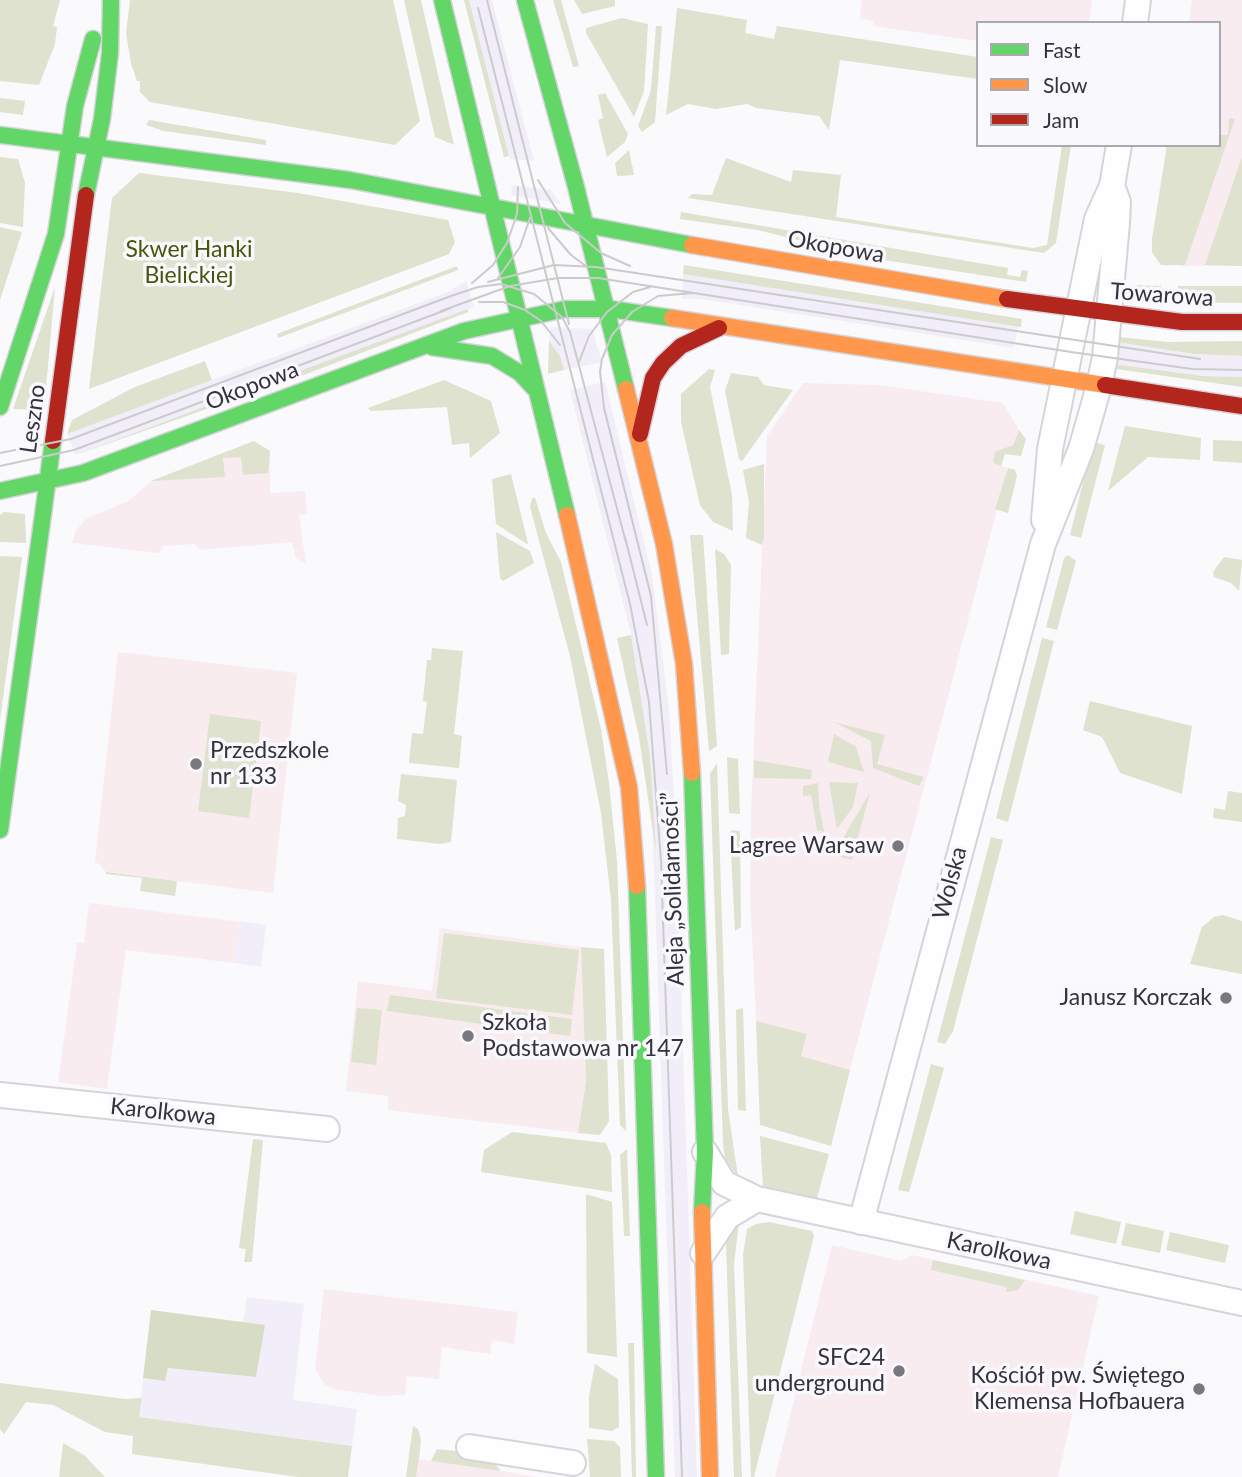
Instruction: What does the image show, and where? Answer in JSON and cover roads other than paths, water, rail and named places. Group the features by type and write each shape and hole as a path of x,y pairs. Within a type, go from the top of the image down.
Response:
{"main road":[{"path":"0,135 318,174 491,208 443,0"},
{"path":"524,0 586,227"},
{"name":"Leszno","path":"0,407 51,252 75,106 90,47 110,7"},
{"name":"Leszno","path":"0,830 86,193 110,53 110,7"},
{"name":"Okopowa","path":"491,208 586,227 1079,310"},
{"name":"Aleja „Solidarności”","path":"491,208 586,590 629,787 639,916 656,1477"},
{"name":"Aleja „Solidarności”","path":"586,227 672,580 684,664 692,787 705,1152 701,1190 710,1477"},
{"name":"Okopowa","path":"0,491 47,483 96,468 422,345 518,318 565,309 606,309"},
{"path":"606,309 1242,406"},
{"name":"Towarowa","path":"1079,310 1182,322 1242,322"},
{"path":"638,441 648,395 663,363 681,346 719,328"},
{"path":"422,345 492,356 520,373 534,388"}],"street":[{"path":"1135,21 1138,0"},
{"path":"1112,186 1119,147"},
{"name":"Wolska","path":"1043,544 1049,449 1100,208 1112,186"},
{"name":"Wolska","path":"861,1222 1043,544 1081,449 1099,386 1105,351 1117,223 1118,202 1112,186"},
{"name":"Karolkowa","path":"0,1095 327,1129"},
{"name":"Karolkowa","path":"705,1152 724,1183 757,1199 1242,1303"},
{"path":"703,1253 727,1217 757,1199"},
{"path":"469,1447 573,1462"}],"tram line":[{"path":"487,0 569,324"},
{"path":"478,8 630,604 649,702 661,861 682,1477"},
{"path":"538,180 565,223 601,253 630,266"},
{"path":"472,283 493,265 507,243 517,214 518,187"},
{"path":"498,278 520,247 530,218"},
{"path":"548,228 571,255 587,267"},
{"path":"488,282 554,265 596,267 1200,359"},
{"path":"441,311 510,286 558,278 598,278 1071,352 1192,369 1242,370"},
{"path":"0,453 71,439 451,296 478,287 501,284 534,294 562,317 570,332 627,546"},
{"path":"579,362 589,336 607,312 633,292 650,287"},
{"path":"667,774 651,596 604,408 600,372 602,359 612,335 632,312 658,296 693,293"},
{"path":"479,302 503,302 525,310 541,321 560,345"},
{"path":"258,381 451,308"},
{"path":"0,466 74,450 228,392"},
{"path":"625,537 647,625"}],"place":[{"name":"Przedszkole nr 133","path":"196,764"},
{"name":"Lagree Warsaw","path":"898,846"},
{"name":"Janusz Korczak","path":"1226,998"},
{"name":"Szkoła Podstawowa nr 147","path":"468,1036"},
{"name":"SFC24 underground","path":"899,1371"},
{"name":"Kościół pw. Świętego Klemensa Hofbauera","path":"1199,1389"}],"park label":[{"name":"Skwer Hanki Bielickiej","path":"189,263"}]}
